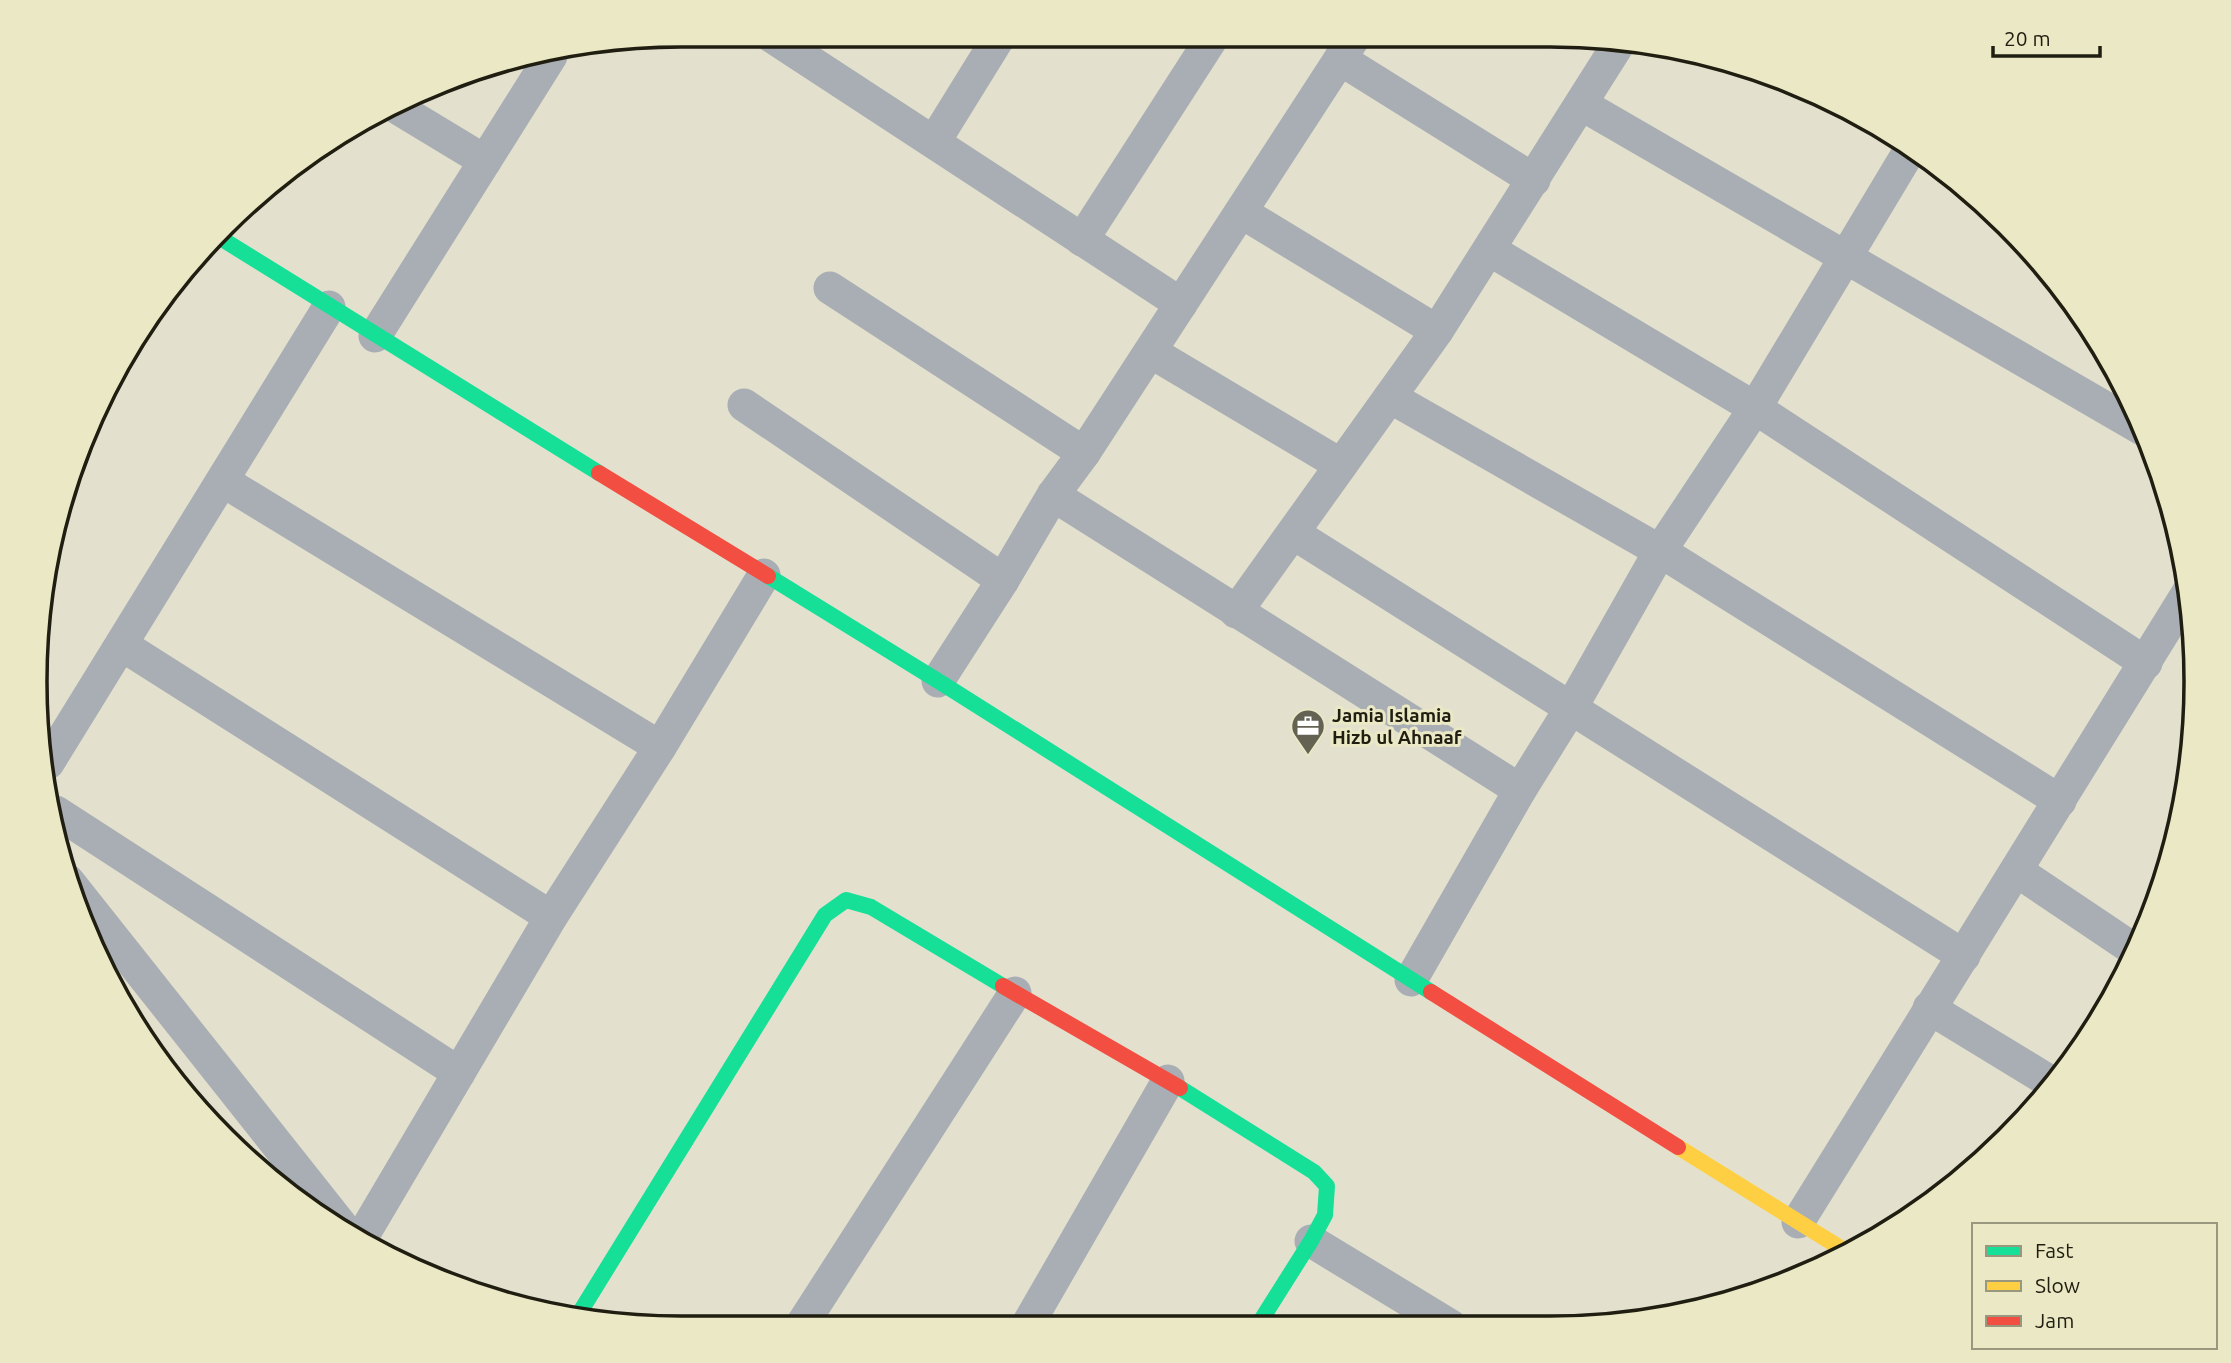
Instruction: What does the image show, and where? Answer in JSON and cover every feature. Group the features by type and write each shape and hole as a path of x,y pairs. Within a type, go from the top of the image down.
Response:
{"street":[{"path":"792,47 1181,304"},
{"path":"934,142 993,47"},
{"path":"1082,240 1206,47"},
{"path":"938,681 1003,580 1053,495 1151,352 1346,49 1534,180"},
{"path":"1236,612 1437,331 1614,51"},
{"path":"375,336 548,61"},
{"path":"1581,104 2126,420"},
{"path":"404,112 485,161"},
{"path":"1411,980 1661,551 1755,408 1906,157"},
{"path":"1241,212 1437,331"},
{"path":"225,241 375,336 938,681 1837,1246"},
{"path":"1490,250 1755,408 2146,663"},
{"path":"830,288 1084,453"},
{"path":"52,756 329,307"},
{"path":"1151,352 1341,465"},
{"path":"1390,397 1661,551 2060,801"},
{"path":"744,405 1003,580"},
{"path":"223,481 660,747"},
{"path":"1053,495 1520,790"},
{"path":"1293,533 1964,956"},
{"path":"365,1232 551,917 660,747 764,575"},
{"path":"1798,1222 2179,608"},
{"path":"122,645 551,917"},
{"path":"61,815 459,1073"},
{"path":"2017,872 2126,944"},
{"path":"583,1308 825,915 846,900 871,907 1168,1081 1314,1172 1327,1186 1325,1215 1264,1316"},
{"path":"96,923 327,1207"},
{"path":"807,1316 1015,993"},
{"path":"1929,1008 2044,1078"},
{"path":"1033,1316 1168,1081"},
{"path":"1311,1241 1424,1316"}],"traffic: fast":[{"path":"225,241 599,473"},
{"path":"768,576 1431,992"},
{"path":"583,1308 825,915 846,900 871,907 1003,986"},
{"path":"1180,1088 1314,1172 1327,1186 1325,1215 1264,1316"}],"traffic: slow":[{"path":"1678,1147 1838,1246"}],"traffic: jam":[{"path":"599,473 768,576"},
{"path":"1003,986 1180,1088"},
{"path":"1431,992 1678,1147"}],"place":[{"name":"Jamia Islamia Hizb ul Ahnaaf","path":"1308,756"}]}
